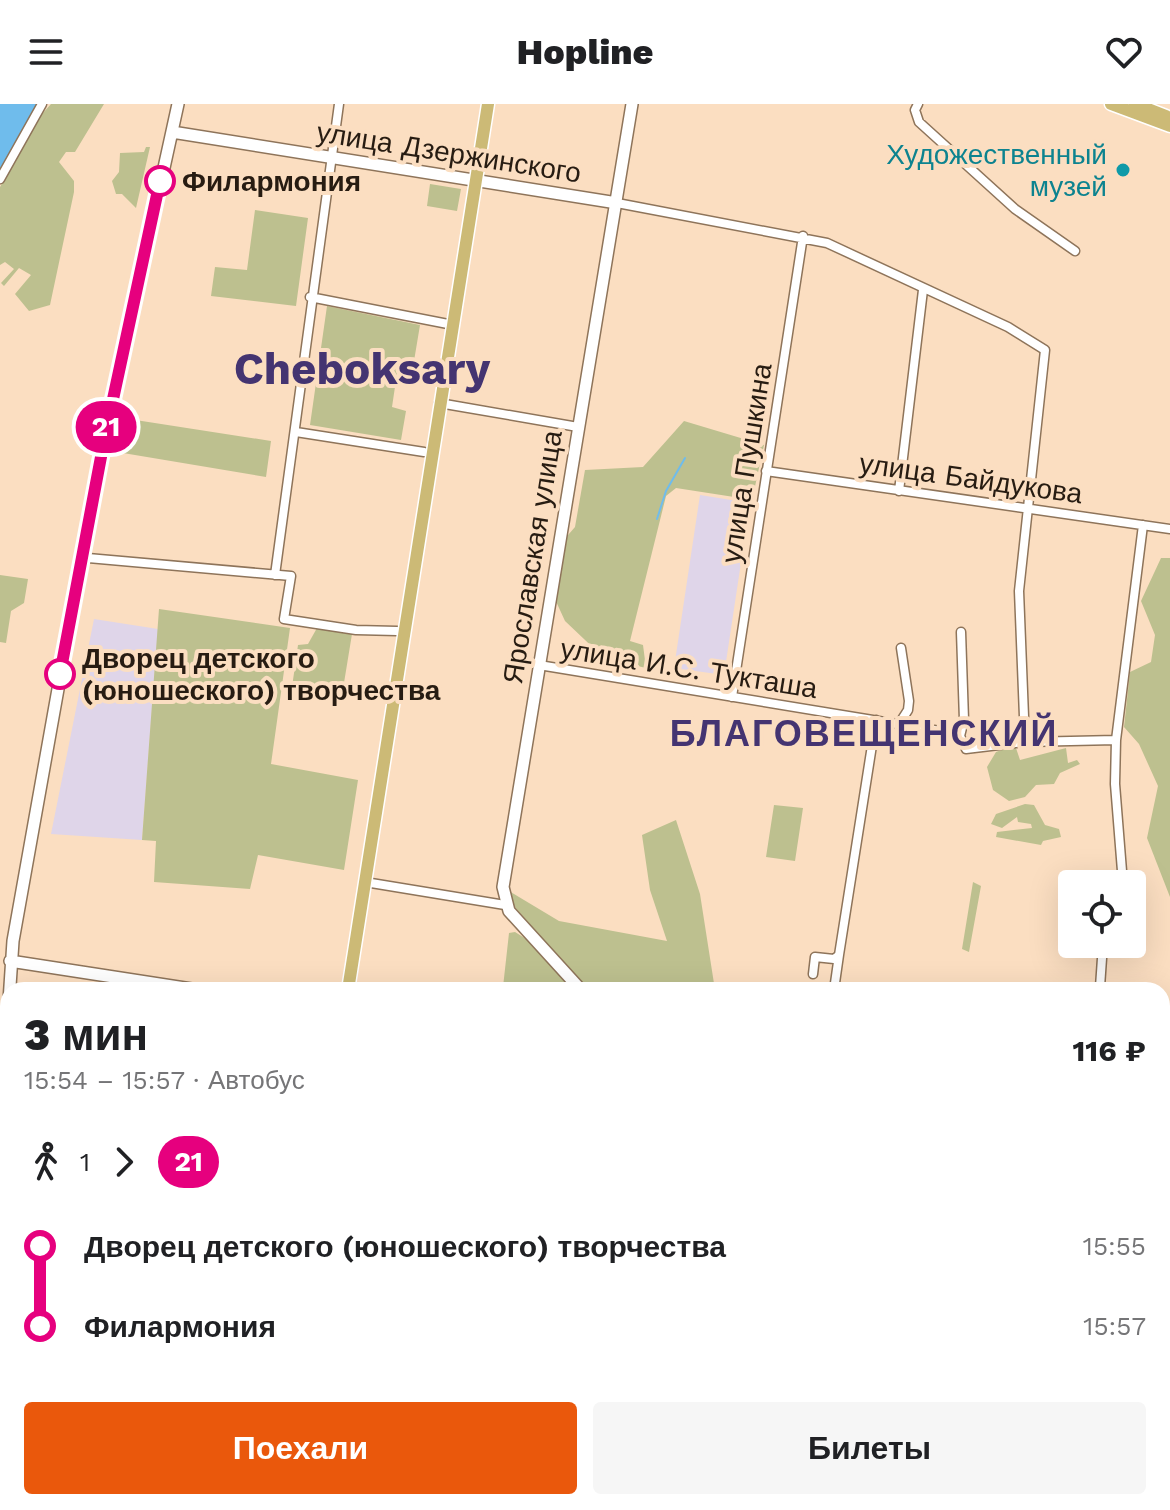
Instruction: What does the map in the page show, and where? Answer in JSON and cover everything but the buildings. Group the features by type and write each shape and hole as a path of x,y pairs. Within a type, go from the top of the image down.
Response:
{"main road":[{"path":"349,982 400,632 488,104"},
{"path":"1111,104 1140,107 1170,117"},
{"path":"1140,107 1170,126"},
{"path":"400,632 424,452 451,321"},
{"path":"343,982 362,882"}],"street":[{"path":"0,179 42,104"},
{"path":"175,133 178,104"},
{"path":"12,982 97,490 148,247 184,104"},
{"path":"275,575 296,432 294,418 310,297 339,104"},
{"name":"Ярославская улица","path":"505,905 503,887 632,104"},
{"path":"918,104 915,110 919,122 1015,209 1075,251"},
{"name":"улица Дзержинского","path":"175,133 617,203"},
{"path":"617,203 827,243 1040,344 1047,357 1019,591 1025,742"},
{"name":"улица Пушкина","path":"732,697 803,236"},
{"path":"899,491 923,290"},
{"path":"310,297 451,321"},
{"path":"439,403 578,427"},
{"path":"296,432 424,452"},
{"name":"улица Байдукова","path":"766,471 1170,529"},
{"path":"1119,870 1116,740 1143,525"},
{"path":"85,558 291,576 284,619 356,630 400,632"},
{"path":"961,632 964,720 960,736 966,749 1025,742 1116,740"},
{"path":"899,724 908,710 909,701 901,648"},
{"name":"улица И.С. Тукташа","path":"539,665 960,736"},
{"path":"835,982 876,720"},
{"path":"362,882 505,905 574,982"},
{"path":"813,974 815,957 834,959 839,955"},
{"path":"1100,982 1102,958"},
{"path":"14,962 14,982"},
{"path":"14,962 122,982"},
{"path":"14,962 145,982"}],"shaded area":[{"path":"700,495 750,503 724,675 674,668"},
{"path":"94,619 158,629 142,840 51,834"}],"green space":[{"path":"51,104 104,104 75,152 66,152 59,162 74,181 74,192 50,305 29,311 15,294 31,275 19,268 4,286 1,283 14,269 5,262 0,265 0,187 42,114"},
{"path":"146,147 150,147 136,208 122,194 116,194 112,181 119,172 120,153 144,152"},
{"path":"430,184 461,189 457,211 427,206"},
{"path":"255,210 308,218 296,306 211,296 215,267 247,270"},
{"path":"327,306 420,325 414,361 399,360 392,407 406,411 401,440 310,425"},
{"path":"129,419 271,441 266,477 123,453"},
{"path":"684,421 764,445 754,491 747,499 676,488 666,496 630,641 643,645 646,668 604,658 565,621 554,597 562,542 575,527 585,470 643,467"},
{"path":"1161,558 1170,558 1170,897 1147,838 1158,786 1139,744 1124,727 1130,672 1151,662 1155,635 1141,601"},
{"path":"0,575 28,579 24,603 11,611 6,643 0,642"},
{"path":"159,609 290,628 271,764 358,780 344,870 258,855 250,889 154,882 156,841 142,840"},
{"path":"317,628 352,634 342,695 292,687 298,645 308,644"},
{"path":"1015,745 1020,760 1066,748 1068,763 1077,760 1080,764 1060,773 1054,784 1036,785 1025,797 1009,801 993,790 987,767 996,752"},
{"path":"1025,804 1034,805 1045,825 1059,829 1061,837 1043,841 1041,845 996,837 997,832 1032,828 1031,824 1018,822 1017,817 1002,828 991,824 996,814"},
{"path":"774,805 803,808 795,861 766,857"},
{"path":"676,820 700,894 714,982 580,982 513,905 509,891 559,921 667,941 650,890 642,835"},
{"path":"973,882 981,886 969,952 962,949"},
{"path":"515,932 532,943 566,982 504,982 509,933"}],"water":[{"path":"0,104 37,104 0,169"}],"waterway":[{"path":"657,519 666,491 685,458"}],"bus line":[{"name":"21","path":"60,674 94,490 160,181"}],"place":[{"name":"Художественный музей","path":"1123,170"},
{"name":"Филармония","path":"160,181"},
{"name":"Дворец детского (юношеского) творчества","path":"60,674"}],"district":[{"name":"Cheboksary","path":"362,369"},
{"name":"БЛАГОВЕЩЕНСКИЙ","path":"864,733"}]}
